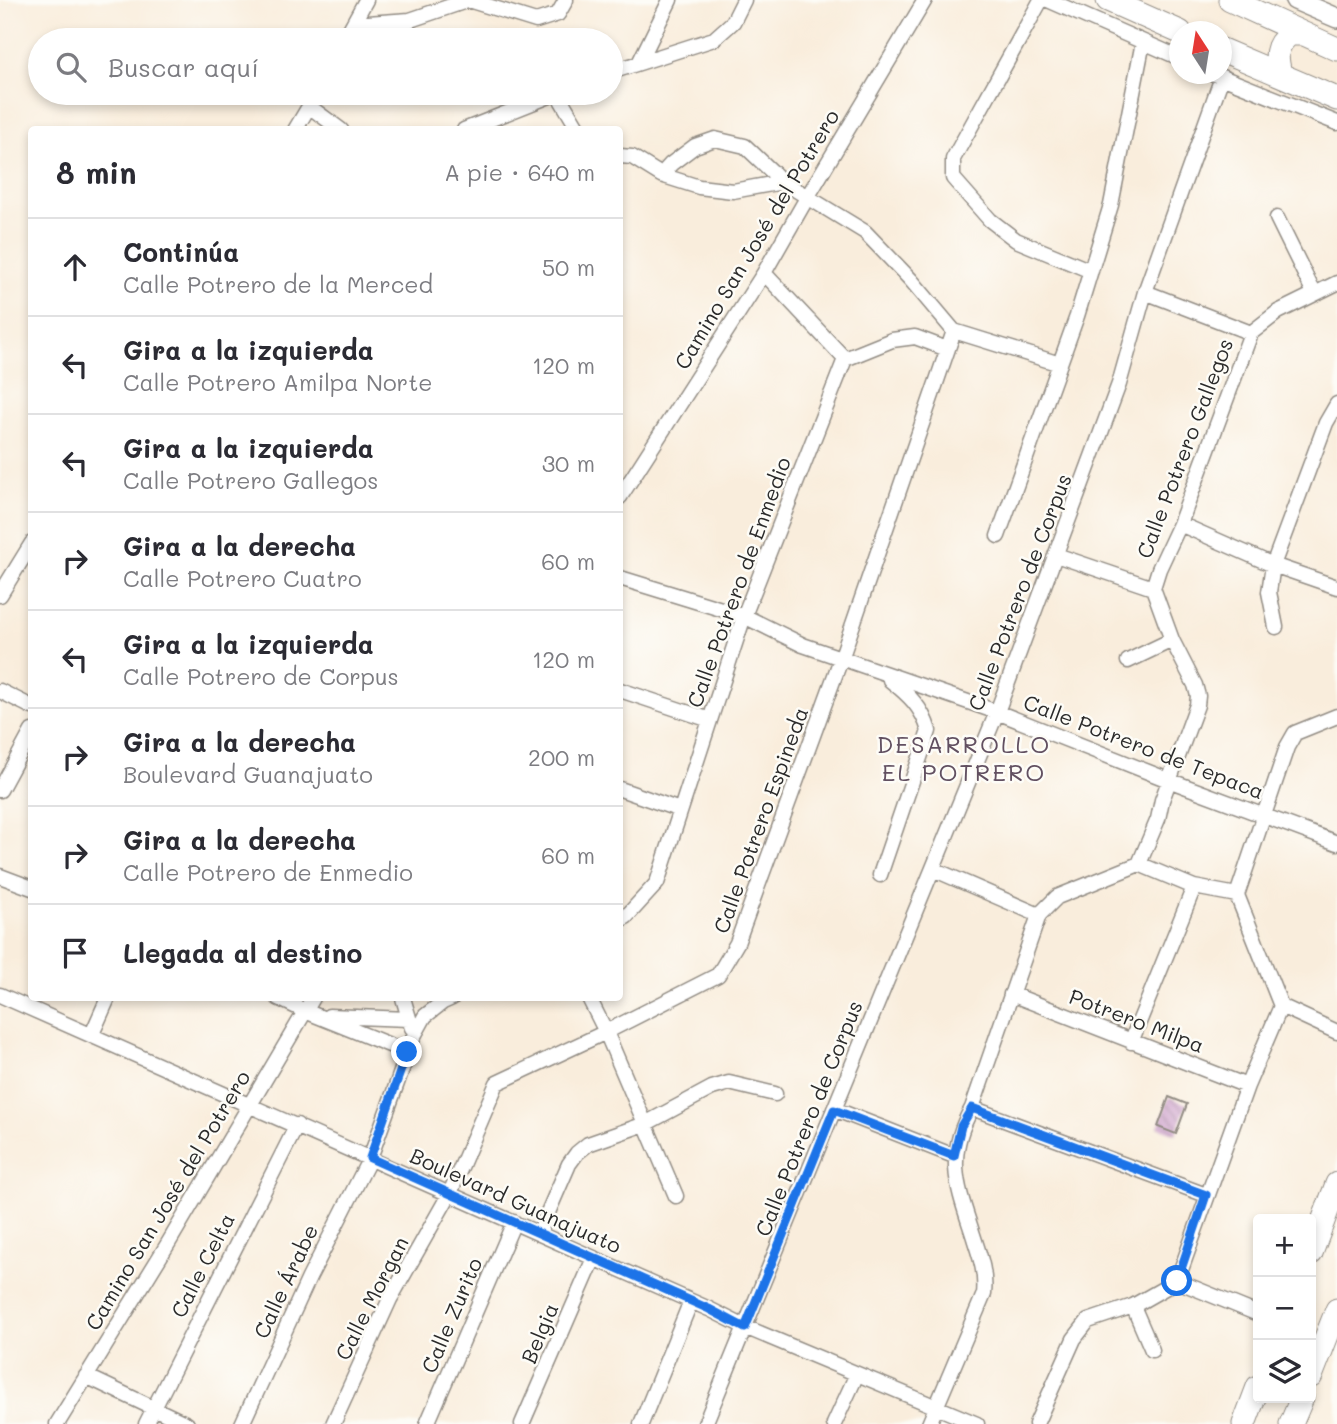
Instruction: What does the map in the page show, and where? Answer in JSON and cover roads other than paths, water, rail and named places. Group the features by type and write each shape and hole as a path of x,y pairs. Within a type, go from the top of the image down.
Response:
{"main road":[{"path":"1108,0 1169,27"},
{"path":"1230,0 1299,34 1337,49"},
{"path":"1280,74 1276,54 1278,47 1290,34 1299,34"},
{"path":"1232,54 1337,99"},
{"path":"1316,1240 1337,1184"},
{"path":"1316,1367 1332,1338 1337,1310"},
{"path":"1244,1424 1253,1400"},
{"path":"1291,1424 1300,1403"}],"street":[{"path":"351,28 366,0"},
{"path":"353,24 410,20 469,0 536,21 558,15 566,0"},
{"path":"640,61 670,0"},
{"path":"623,67 713,39 733,22 744,0"},
{"name":"Camino San José del Potrero","path":"623,492 764,273 925,0"},
{"path":"1041,0 953,159 953,178 990,220 1016,240 1091,271"},
{"path":"1048,0 1169,53"},
{"path":"1073,0 1093,20"},
{"path":"1295,0 1337,19"},
{"path":"998,536 1060,364 1111,205 1143,42"},
{"path":"1232,81 1337,123"},
{"name":"Calle Potrero de Corpus","path":"705,1424 739,1324 834,1110 997,712 1119,384 1145,292 1214,84"},
{"path":"474,126 527,105"},
{"path":"564,105 577,126"},
{"path":"298,126 310,107 336,126"},
{"path":"661,175 695,146 715,139 745,146 783,182 865,233 911,280 954,331 1060,364"},
{"path":"623,156 632,158 661,175 699,187 733,191 783,182"},
{"path":"1277,218 1314,293"},
{"path":"764,273 845,359 903,338 915,337 947,349"},
{"name":"Calle Potrero Gallegos","path":"1139,864 1152,837 1198,696 1153,588 1180,524 1251,333 1278,312 1337,283"},
{"path":"1145,292 1251,333"},
{"name":"Calle Potrero Espineda","path":"450,1193 497,1083 718,975 729,960 841,659 954,331"},
{"name":"Calle Potrero de Enmedio","path":"623,918 657,883 744,616 845,359"},
{"path":"1276,627 1269,592 1273,565 1326,423 1337,404"},
{"path":"1180,524 1273,565 1337,587"},
{"path":"0,595 28,550"},
{"path":"1056,555 1153,588"},
{"name":"Calle Potrero de Tepaca","path":"623,579 744,616 803,645 997,712 1337,843"},
{"path":"1128,661 1172,639"},
{"path":"880,673 912,697 925,716 929,731 880,875"},
{"path":"0,691 28,705"},
{"path":"623,691 710,720"},
{"path":"1337,716 1295,733 1286,747 1237,895 1281,1006 1337,1032"},
{"path":"0,790 28,738"},
{"path":"623,790 680,810"},
{"path":"929,1424 985,1294 983,1265 959,1189 954,1156 961,1126 972,1108 1039,915 1057,897 1139,864 1194,887 1237,895"},
{"path":"933,869 1039,915"},
{"path":"0,876 28,886"},
{"path":"1131,1042 1194,887"},
{"name":"Potrero Milpa","path":"1011,994 1247,1086"},
{"name":"Boulevard Guanajuato","path":"0,995 540,1233 739,1324 977,1424"},
{"path":"92,1034 107,1001"},
{"path":"284,1001 407,1052"},
{"name":"Camino San José del Potrero","path":"57,1424 250,1104 311,1014 313,1001"},
{"path":"405,1001 414,1036"},
{"path":"370,1158 414,1036 425,1016 445,1001"},
{"path":"590,1001 676,1196"},
{"path":"1037,1424 1074,1339 1088,1321 1133,1306 1177,1281 1247,1086 1281,1006"},
{"path":"311,1014 409,1019"},
{"path":"540,1233 569,1164 588,1144 645,1124 712,1088 729,1083 775,1094"},
{"path":"972,1108 1206,1195"},
{"path":"834,1110 954,1156"},
{"name":"Calle Celta","path":"146,1424 297,1125"},
{"name":"Calle Árabe","path":"242,1424 309,1278 370,1158"},
{"name":"Calle Morgan","path":"333,1424 390,1299 450,1193"},
{"name":"Calle Zurito","path":"427,1424 514,1222"},
{"name":"Belgia","path":"522,1424 594,1258"},
{"path":"1177,1281 1253,1312"},
{"path":"641,1424 691,1301"},
{"path":"1133,1306 1152,1350"},
{"path":"834,1424 857,1374"},
{"path":"86,1376 187,1424"}],"district":[{"name":"DESARROLLO EL POTRERO","path":"964,757"}]}
